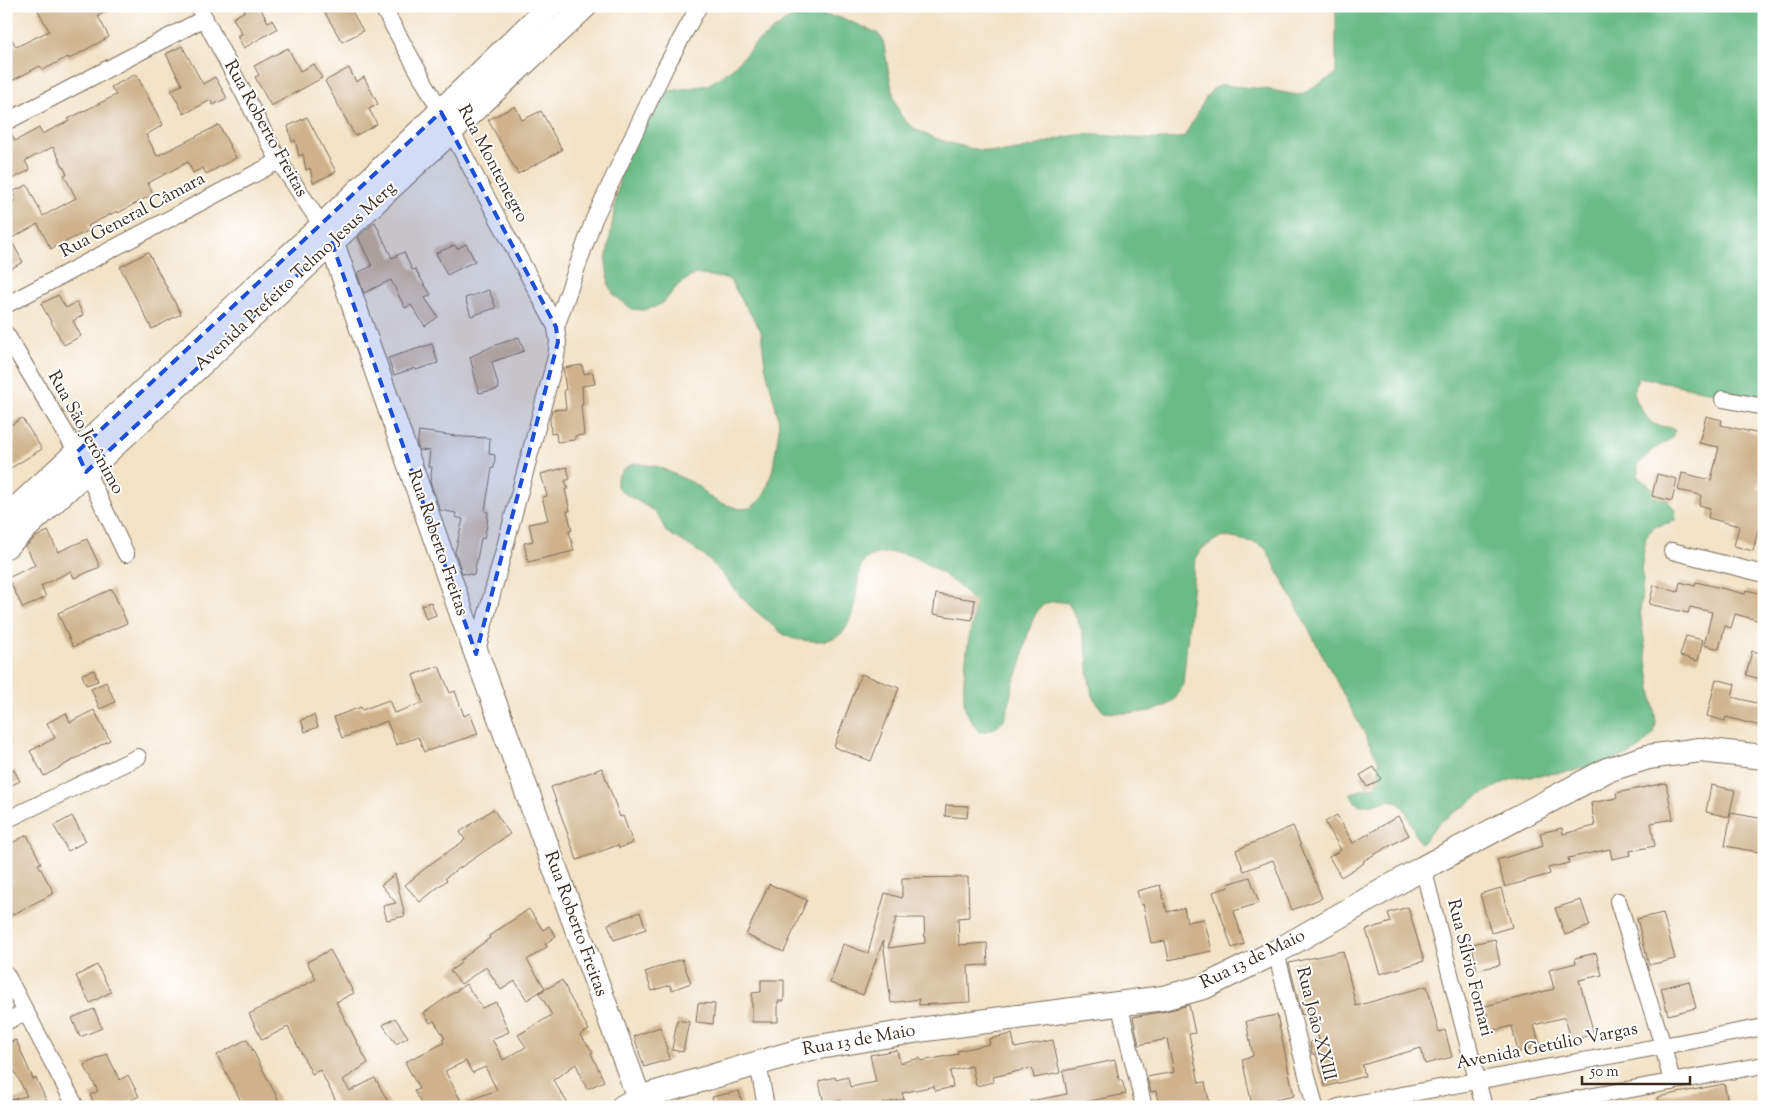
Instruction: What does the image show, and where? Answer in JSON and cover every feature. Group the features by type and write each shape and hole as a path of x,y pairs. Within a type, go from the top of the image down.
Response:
{"main road":[{"name":"Avenida Prefeito Telmo Jesus Merg","path":"446,122 550,6"},
{"name":"Avenida Prefeito Telmo Jesus Merg","path":"6,546 82,462 446,122 585,6"},
{"name":"Rua Roberto Freitas","path":"327,234 476,654 631,1102"},
{"name":"Avenida Prefeito Telmo Jesus Merg","path":"6,518 82,462"},
{"name":"Rua 13 de Maio","path":"631,1102 807,1049 908,1032 1163,998 1204,987 1276,952 1423,868 1607,770 1648,757 1700,750 1764,757"}],"street":[{"name":"Rua Montenegro","path":"382,6 446,122 557,334"},
{"path":"476,654 557,334 594,219 665,68 699,6"},
{"path":"6,122 201,12"},
{"name":"Rua Roberto Freitas","path":"201,12 279,161 327,234"},
{"name":"Rua General Câmara","path":"6,306 279,161"},
{"name":"Rua São Jerônimo","path":"6,334 82,462 126,554"},
{"path":"1723,399 1764,408"},
{"path":"1672,551 1764,574"},
{"path":"6,820 138,757"},
{"name":"Rua Sílvio Fornari","path":"1423,868 1484,1107"},
{"path":"1618,901 1663,1046 1672,1082"},
{"name":"Rua João XXIII","path":"1276,952 1315,1107"},
{"path":"6,974 76,1107"},
{"path":"1119,1004 1144,1107"},
{"path":"6,1022 25,1012"},
{"name":"Avenida Getúlio Vargas","path":"1338,1107 1764,1027"},
{"path":"758,1063 766,1107"},
{"path":"1533,1107 1764,1065"}],"highlighted area":[{"path":"441,112 556,327 558,342 476,654 332,243 86,472 77,452"}],"green space":[{"path":"1336,6 1764,6 1764,403 1639,377 1634,388 1638,403 1652,423 1675,429 1671,439 1652,450 1638,465 1638,477 1664,497 1676,511 1675,521 1654,527 1646,536 1641,570 1643,580 1640,611 1656,723 1654,733 1639,749 1628,755 1573,771 1516,778 1505,782 1473,799 1465,807 1438,824 1421,844 1407,814 1400,804 1390,800 1364,805 1358,804 1354,800 1351,793 1375,786 1379,777 1379,761 1266,549 1257,543 1222,536 1203,548 1195,558 1183,684 1172,701 1164,707 1148,711 1129,713 1104,712 1091,689 1085,641 1076,618 1068,603 1051,602 1045,604 1035,614 1013,685 1008,710 1002,722 997,727 979,732 967,713 964,698 965,665 974,614 973,605 968,595 943,574 908,555 891,553 873,555 864,561 861,566 853,612 844,631 836,637 826,640 795,639 782,633 750,606 707,558 665,531 662,522 652,510 617,487 617,477 625,468 635,463 659,467 693,483 701,488 709,497 720,503 740,509 751,508 766,491 773,468 779,430 778,416 765,365 761,331 729,279 695,274 678,285 663,303 643,310 632,309 614,295 609,286 606,262 626,138 650,100 670,91 708,85 733,68 755,44 790,18 823,15 842,18 877,33 883,40 898,110 909,125 934,138 965,147 993,152 1033,147 1078,135 1171,139 1184,137 1207,96 1213,89 1222,85 1265,89 1298,95 1336,74"}],"building":[{"path":"45,6 116,6 98,16 109,37 69,59 68,57 43,70 40,66 6,84 6,28 16,47 49,31 38,10"},
{"path":"242,6 259,6 268,22 272,20 277,29 244,48 237,36 242,34 233,18 245,11"},
{"path":"321,6 349,6 363,31 342,42"},
{"path":"182,46 203,84 215,77 227,98 213,105 211,100 184,114 171,90 182,85 166,54"},
{"path":"288,48 300,71 314,64 322,78 271,106 255,77 259,75 254,66"},
{"path":"349,68 356,82 364,77 378,104 369,109 377,124 355,136 325,81"},
{"path":"136,74 163,125 146,135 157,156 219,125 236,158 206,174 203,168 193,173 188,162 148,183 153,194 118,213 117,211 88,226 90,230 51,249 38,224 12,238 6,227 6,205 16,200 14,191 27,185 43,216 76,198 64,175 67,174 53,147 25,161 30,170 12,179 6,168 6,132 10,131 15,141 39,128 42,134 116,95 111,87"},
{"path":"515,106 522,120 541,111 562,150 518,174 488,120"},
{"path":"307,117 336,172 313,183 310,168 306,170 303,154 299,156 295,140 292,142 288,126"},
{"path":"375,222 392,258 404,252 412,270 415,269 431,295 425,298 438,317 425,326 411,305 405,308 391,280 364,293 363,291 357,273 372,266 358,237"},
{"path":"6,231 23,262 6,271"},
{"path":"466,244 475,261 447,275 436,253 455,245 457,249"},
{"path":"148,252 181,314 152,329 120,267"},
{"path":"489,290 496,308 471,316 465,298"},
{"path":"58,295 66,308 77,302 83,315 73,321 81,336 64,345 41,304"},
{"path":"519,337 524,351 492,362 499,389 479,393 470,357"},
{"path":"432,344 438,363 394,375 388,358"},
{"path":"582,365 584,374 593,372 595,384 582,386 583,405 581,405 584,435 575,436 575,440 557,442 556,433 551,434 550,419 552,410 566,409 563,368"},
{"path":"1706,416 1722,420 1721,425 1764,435 1764,466 1758,489 1764,490 1764,513 1762,521 1760,521 1753,551 1734,546 1739,526 1708,518 1710,508 1699,505 1701,495 1678,490 1682,473 1711,480 1719,447 1699,443"},
{"path":"22,418 42,449 6,471 6,428"},
{"path":"419,431 463,437 490,438 489,454 495,455 494,468 492,468 485,511 488,512 487,525 484,539 481,538 474,575 462,573 455,552 463,519 455,517 456,513 440,510 430,482 432,467 428,467 430,451 419,450 417,445"},
{"path":"567,467 570,479 565,481 568,489 565,489 570,511 567,511 572,530 569,531 574,551 528,562 524,543 533,541 529,524 548,520 542,497 547,496 541,474"},
{"path":"1657,474 1677,479 1672,501 1652,496"},
{"path":"48,531 58,552 87,539 100,567 74,578 71,571 41,586 46,597 23,608 8,578 35,565 26,546 36,537"},
{"path":"1680,582 1695,586 1696,582 1745,594 1746,590 1764,594 1764,622 1735,614 1731,628 1725,626 1719,649 1704,645 1712,612 1690,607 1688,613 1649,604 1654,585 1678,592"},
{"path":"112,589 127,623 73,647 58,613"},
{"path":"936,594 975,600 972,620 933,614"},
{"path":"431,602 436,615 426,619 421,605"},
{"path":"1686,636 1703,640 1698,661 1680,656"},
{"path":"1752,651 1764,654 1764,680 1746,675"},
{"path":"439,666 450,693 455,691 464,716 470,713 478,734 424,752 418,737 396,745 387,721 342,738 334,717 361,707 362,710 389,700 394,713 423,703 413,675"},
{"path":"94,670 98,681 86,685 82,674"},
{"path":"861,674 899,688 871,761 834,747"},
{"path":"1716,679 1735,684 1732,697 1764,705 1764,727 1726,717 1725,721 1707,716"},
{"path":"106,682 115,702 100,709 91,689"},
{"path":"94,710 110,740 44,776 30,751 55,738 47,723 66,713 70,722"},
{"path":"314,715 318,727 305,732 301,720"},
{"path":"1374,767 1381,779 1367,787 1360,775"},
{"path":"602,768 620,817 623,816 633,843 619,848 618,845 577,860 551,787"},
{"path":"14,770 20,781 6,788 6,774"},
{"path":"1666,783 1673,819 1651,823 1655,846 1630,851 1631,855 1612,859 1610,849 1568,858 1569,863 1548,868 1550,874 1505,887 1497,860 1543,846 1540,833 1562,828 1563,834 1595,826 1591,803 1617,798 1616,793"},
{"path":"1711,785 1735,790 1729,817 1706,812"},
{"path":"946,805 968,806 967,818 945,816"},
{"path":"493,809 510,834 445,878 447,880 420,902 405,885 433,862 465,840 460,832"},
{"path":"1731,813 1764,819 1764,853 1725,846"},
{"path":"1337,815 1353,843 1398,816 1409,835 1363,861 1364,863 1341,877 1329,857 1341,850 1325,822"},
{"path":"72,816 86,841 68,851 54,826"},
{"path":"1293,826 1322,898 1292,910 1273,860 1244,871 1236,850"},
{"path":"27,835 41,863 38,864 54,893 6,918 6,846"},
{"path":"395,874 405,916 387,920 383,906 396,903 381,885"},
{"path":"968,877 969,917 958,918 959,945 987,943 988,965 968,966 970,1002 919,1005 919,999 891,1003 883,941 863,995 830,983 843,944 868,953 885,893 902,898 902,878","holes":["896,918 924,918 925,943 888,948"]},
{"path":"1250,877 1259,903 1234,911 1244,944 1232,948 1213,892 1229,887 1228,884"},
{"path":"769,884 807,900 784,952 746,935"},
{"path":"1160,885 1167,912 1184,908 1187,922 1204,919 1212,951 1169,960 1165,941 1151,943 1143,904 1141,905 1137,891"},
{"path":"1501,888 1512,927 1491,933 1480,894"},
{"path":"1581,900 1590,926 1565,935 1555,908"},
{"path":"1408,907 1424,961 1380,974 1366,930 1391,922 1388,913"},
{"path":"529,909 543,930 549,926 556,936 545,944 547,947 527,960 545,988 527,1000 515,981 501,990 486,967 461,984 450,971 461,963 459,961 490,938 489,936"},
{"path":"640,912 646,929 614,940 608,924"},
{"path":"1663,913 1675,959 1649,965 1637,919"},
{"path":"1495,939 1500,965 1477,970 1472,944"},
{"path":"330,950 354,993 336,1002 368,1063 343,1080 350,1091 375,1078 391,1107 339,1107 320,1070 312,1074 288,1027 262,1040 249,1014 316,979 307,962"},
{"path":"1343,951 1356,1006 1427,986 1439,1032 1445,1030 1452,1057 1425,1064 1421,1048 1362,1065 1365,1076 1325,1087 1316,1054 1312,1054 1310,1042 1319,1040 1312,1013 1302,1015 1289,963"},
{"path":"1596,953 1602,975 1579,980 1594,1034 1571,1040 1565,1017 1534,1025 1540,1046 1518,1052 1512,1026 1491,1031 1485,1006 1554,989 1549,970 1576,963 1575,958"},
{"path":"682,959 691,983 672,990 670,985 652,991 645,972"},
{"path":"97,965 111,992 90,1003 76,976"},
{"path":"562,980 589,1030 580,1035 593,1052 591,1053 604,1081 587,1089 576,1064 553,1080 567,1102 559,1107 423,1107 414,1091 419,1089 405,1062 444,1043 442,1040 445,1038 434,1021 430,1023 424,1013 466,984 482,1008 496,1002 509,1032 492,1039 503,1060 526,1047 518,1035 552,1015 539,993","holes":["466,1061 472,1073 485,1067 497,1090 462,1103 445,1071"]},
{"path":"761,980 784,980 784,1001 778,1001 778,1022 752,1022 752,993 761,992"},
{"path":"1689,981 1696,1008 1668,1015 1661,988"},
{"path":"698,1003 715,1004 713,1024 696,1022"},
{"path":"1189,1005 1195,1033 1189,1034 1199,1083 1205,1082 1210,1105 1200,1107 1159,1107 1156,1091 1151,1092 1147,1077 1174,1072 1167,1039 1139,1045 1133,1017"},
{"path":"94,1009 102,1028 80,1037 72,1018"},
{"path":"1277,1015 1294,1096 1252,1105 1242,1059 1253,1056 1246,1021"},
{"path":"395,1018 408,1037 396,1044 383,1025"},
{"path":"677,1020 689,1022 683,1052 672,1050"},
{"path":"660,1027 670,1059 644,1067 634,1036"},
{"path":"1012,1034 1015,1048 1053,1040 1060,1073 1034,1078 1032,1068 993,1077 994,1082 976,1086 972,1066 950,1071 953,1087 935,1091 934,1086 902,1093 904,1099 875,1105 875,1107 843,1107 841,1100 824,1104 819,1081 835,1077 836,1080 848,1077 850,1087 876,1082 870,1055 897,1050 900,1063 920,1058 921,1061 958,1054 957,1051 990,1044 989,1039"},
{"path":"247,1039 282,1107 244,1107 217,1055"},
{"path":"16,1040 33,1079 36,1078 48,1104 42,1107 6,1107 6,1101 27,1096 12,1066 6,1068 6,1044"},
{"path":"107,1054 120,1080 128,1075 139,1096 117,1107 96,1107 90,1095 98,1091 84,1065"},
{"path":"1115,1060 1119,1080 1122,1080 1126,1094 1085,1102 1086,1107 1030,1107 1030,1101 1067,1094 1063,1071"},
{"path":"1724,1084 1729,1107 1659,1107 1657,1097"},
{"path":"739,1091 743,1107 714,1107 712,1097"}]}
